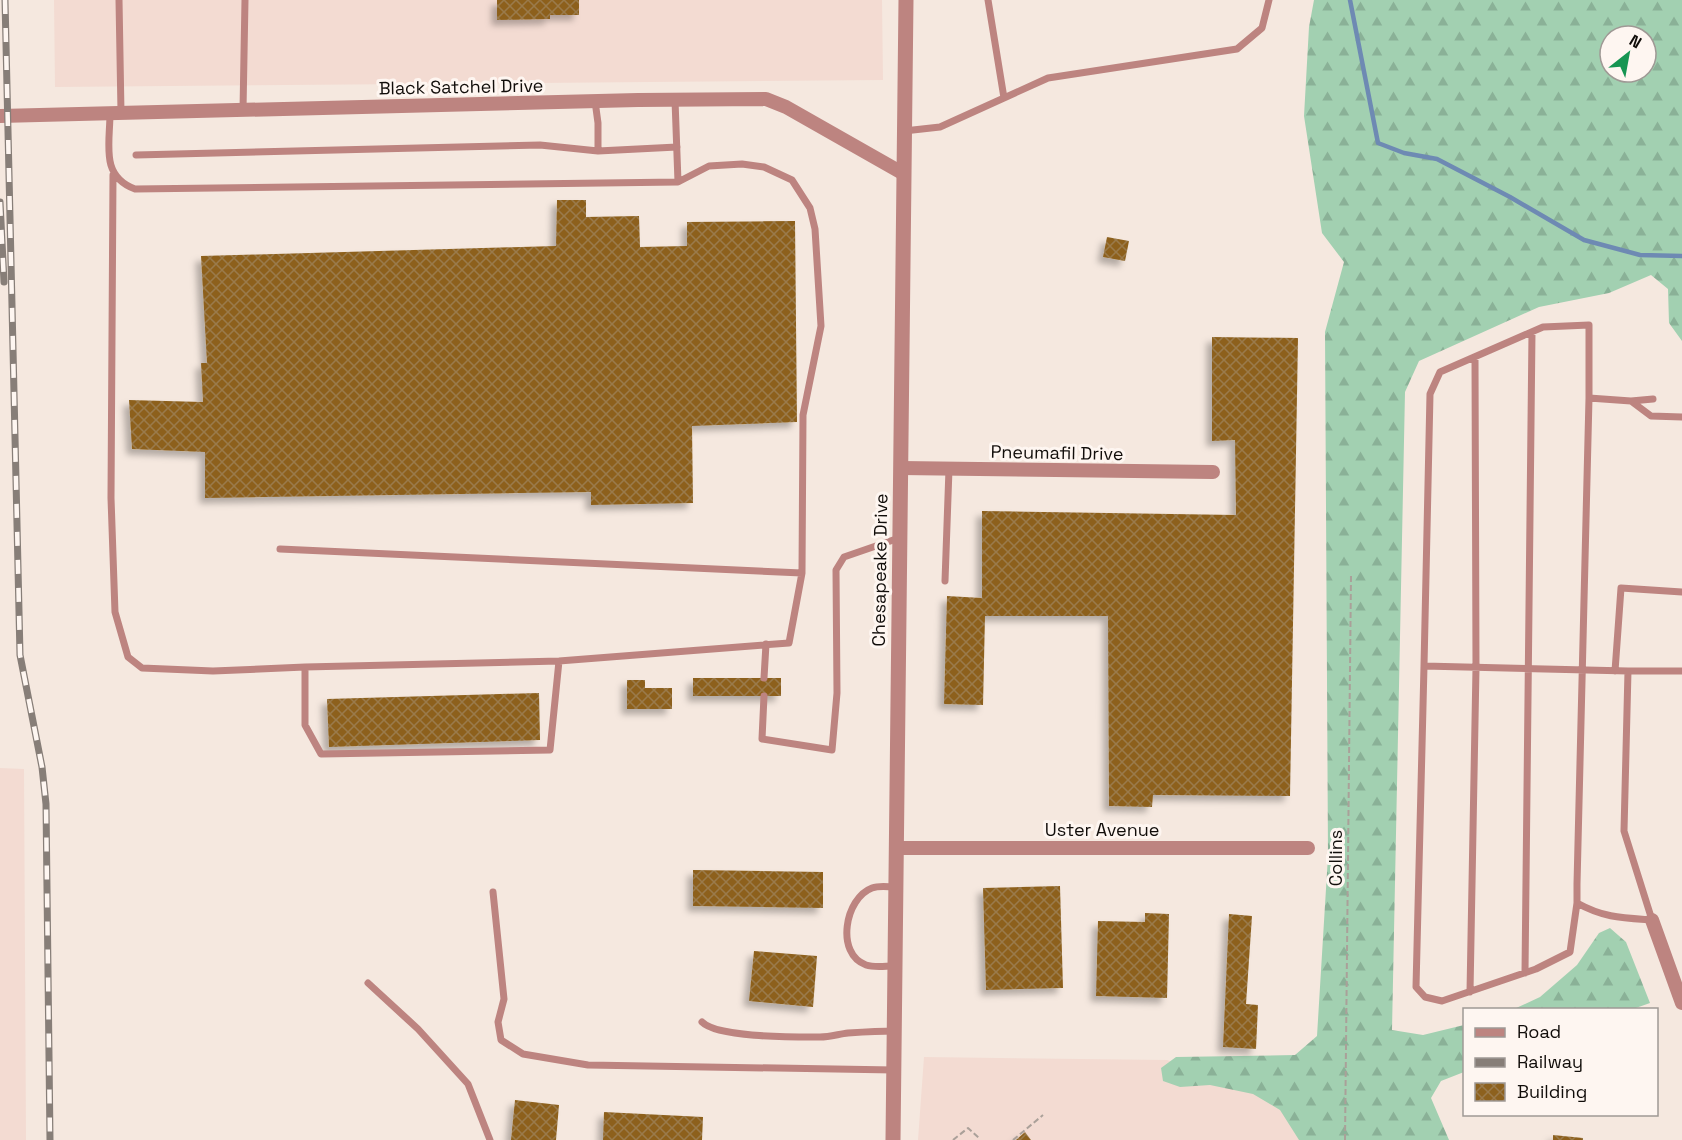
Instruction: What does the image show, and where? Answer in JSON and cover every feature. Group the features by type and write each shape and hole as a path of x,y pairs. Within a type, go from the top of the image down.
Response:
{"street":[{"name":"Chesapeake Drive","path":"893,1140 906,0"},
{"name":"Black Satchel Drive","path":"0,116 595,101 773,101 903,174"},
{"name":"Pneumafil Drive","path":"901,468 1213,472"},
{"name":"Uster Avenue","path":"896,848 1308,848"},
{"path":"1652,920 1682,1003"}],"lane":[{"path":"113,175 125,186 135,189 678,182 709,166 742,164 764,167 792,180 810,208 815,229 821,326 803,415 802,573 789,643 559,662 213,671 142,668 128,657 115,612 111,498 113,175 110,164 116,112 119,0"},
{"path":"243,110 245,0"},
{"path":"988,0 1004,98"},
{"path":"904,131 940,128 1048,78 1237,49 1262,28 1269,0"},
{"path":"675,100 678,182"},
{"path":"595,101 598,151"},
{"path":"136,155 540,145 598,151 677,147"},
{"path":"1589,325 1577,903 1570,952 1525,973 1442,1001 1425,997 1416,987 1430,394 1440,372 1475,357 1543,327 1589,325"},
{"path":"1525,973 1532,332"},
{"path":"1470,992 1476,668 1475,357"},
{"path":"1589,398 1631,401 1653,399"},
{"path":"1631,401 1650,416 1682,417"},
{"path":"945,580 949,469"},
{"path":"764,696 762,739 832,750 837,693 836,570 844,557 900,538"},
{"path":"280,549 802,573"},
{"path":"1615,671 1621,588 1682,592"},
{"path":"764,678 766,644"},
{"path":"305,667 305,725 321,754 550,750 559,662"},
{"path":"1424,666 1682,671"},
{"path":"1577,903 1594,913 1652,920 1624,831 1628,671"},
{"path":"895,966 875,966 859,961 849,948 847,923 855,901 864,893 873,888 896,887"},
{"path":"493,892 504,999 498,1022 501,1040 523,1054 588,1065 894,1070"},
{"path":"368,983 418,1029 468,1084 490,1140"},
{"path":"702,1022 720,1031 751,1035 823,1037 847,1033 895,1031"}],"path":[{"name":"Collins","path":"1345,1140 1352,576"},
{"path":"1013,1140 1043,1115"},
{"path":"953,1140 968,1128 979,1138"}],"shaded area":[{"path":"54,0 882,0 883,80 55,87"},
{"path":"0,768 24,769 26,1140 0,1140"},
{"path":"924,1057 1167,1060 1284,1102 1304,1140 918,1140"}],"green space":[{"path":"1314,0 1682,0 1682,341 1669,323 1668,289 1651,275 1609,293 1539,307 1419,361 1405,392 1392,1030 1423,1035 1463,1025 1463,1072 1441,1081 1431,1098 1449,1140 1299,1140 1280,1110 1253,1094 1210,1085 1180,1087 1163,1081 1161,1068 1176,1057 1295,1055 1317,1036 1328,856 1325,332 1344,262 1322,233 1304,116 1309,27"},
{"path":"1610,928 1626,942 1650,1003 1636,1008 1516,1008 1540,997 1577,965 1599,933"}],"building":[{"path":"497,0 579,0 579,15 550,15 550,19 497,20"},
{"path":"557,200 586,200 586,217 639,216 640,247 687,246 687,222 795,221 797,422 692,426 693,503 591,505 591,492 205,498 205,452 132,449 129,400 203,402 201,363 207,363 201,256 556,246"},
{"path":"1107,237 1129,241 1125,261 1103,257"},
{"path":"1212,337 1298,338 1290,796 1153,795 1152,807 1109,806 1108,616 985,616 983,705 944,704 947,596 982,598 982,511 1236,515 1235,440 1212,441"},
{"path":"693,678 781,678 781,696 693,696"},
{"path":"627,680 645,680 645,688 672,688 672,709 627,709"},
{"path":"539,693 540,740 329,747 327,699"},
{"path":"693,870 823,872 823,908 693,906"},
{"path":"1060,886 1063,988 986,990 983,888"},
{"path":"1145,913 1169,914 1167,998 1096,996 1098,921 1145,922"},
{"path":"1229,914 1252,916 1246,1004 1258,1005 1256,1049 1223,1047"},
{"path":"754,951 817,956 813,1007 749,1001"},
{"path":"515,1100 559,1105 556,1140 511,1140"},
{"path":"604,1112 703,1117 702,1140 603,1140"},
{"path":"1025,1132 1031,1140 1016,1140"},
{"path":"1553,1135 1583,1138 1583,1140 1553,1140"}],"waterway":[{"path":"1350,0 1378,143 1404,153 1437,159 1510,197 1584,240 1640,255 1682,256"}],"railway":[{"path":"5,0 20,655 42,767 46,804 50,1140"},
{"path":"0,202 4,282"}]}
